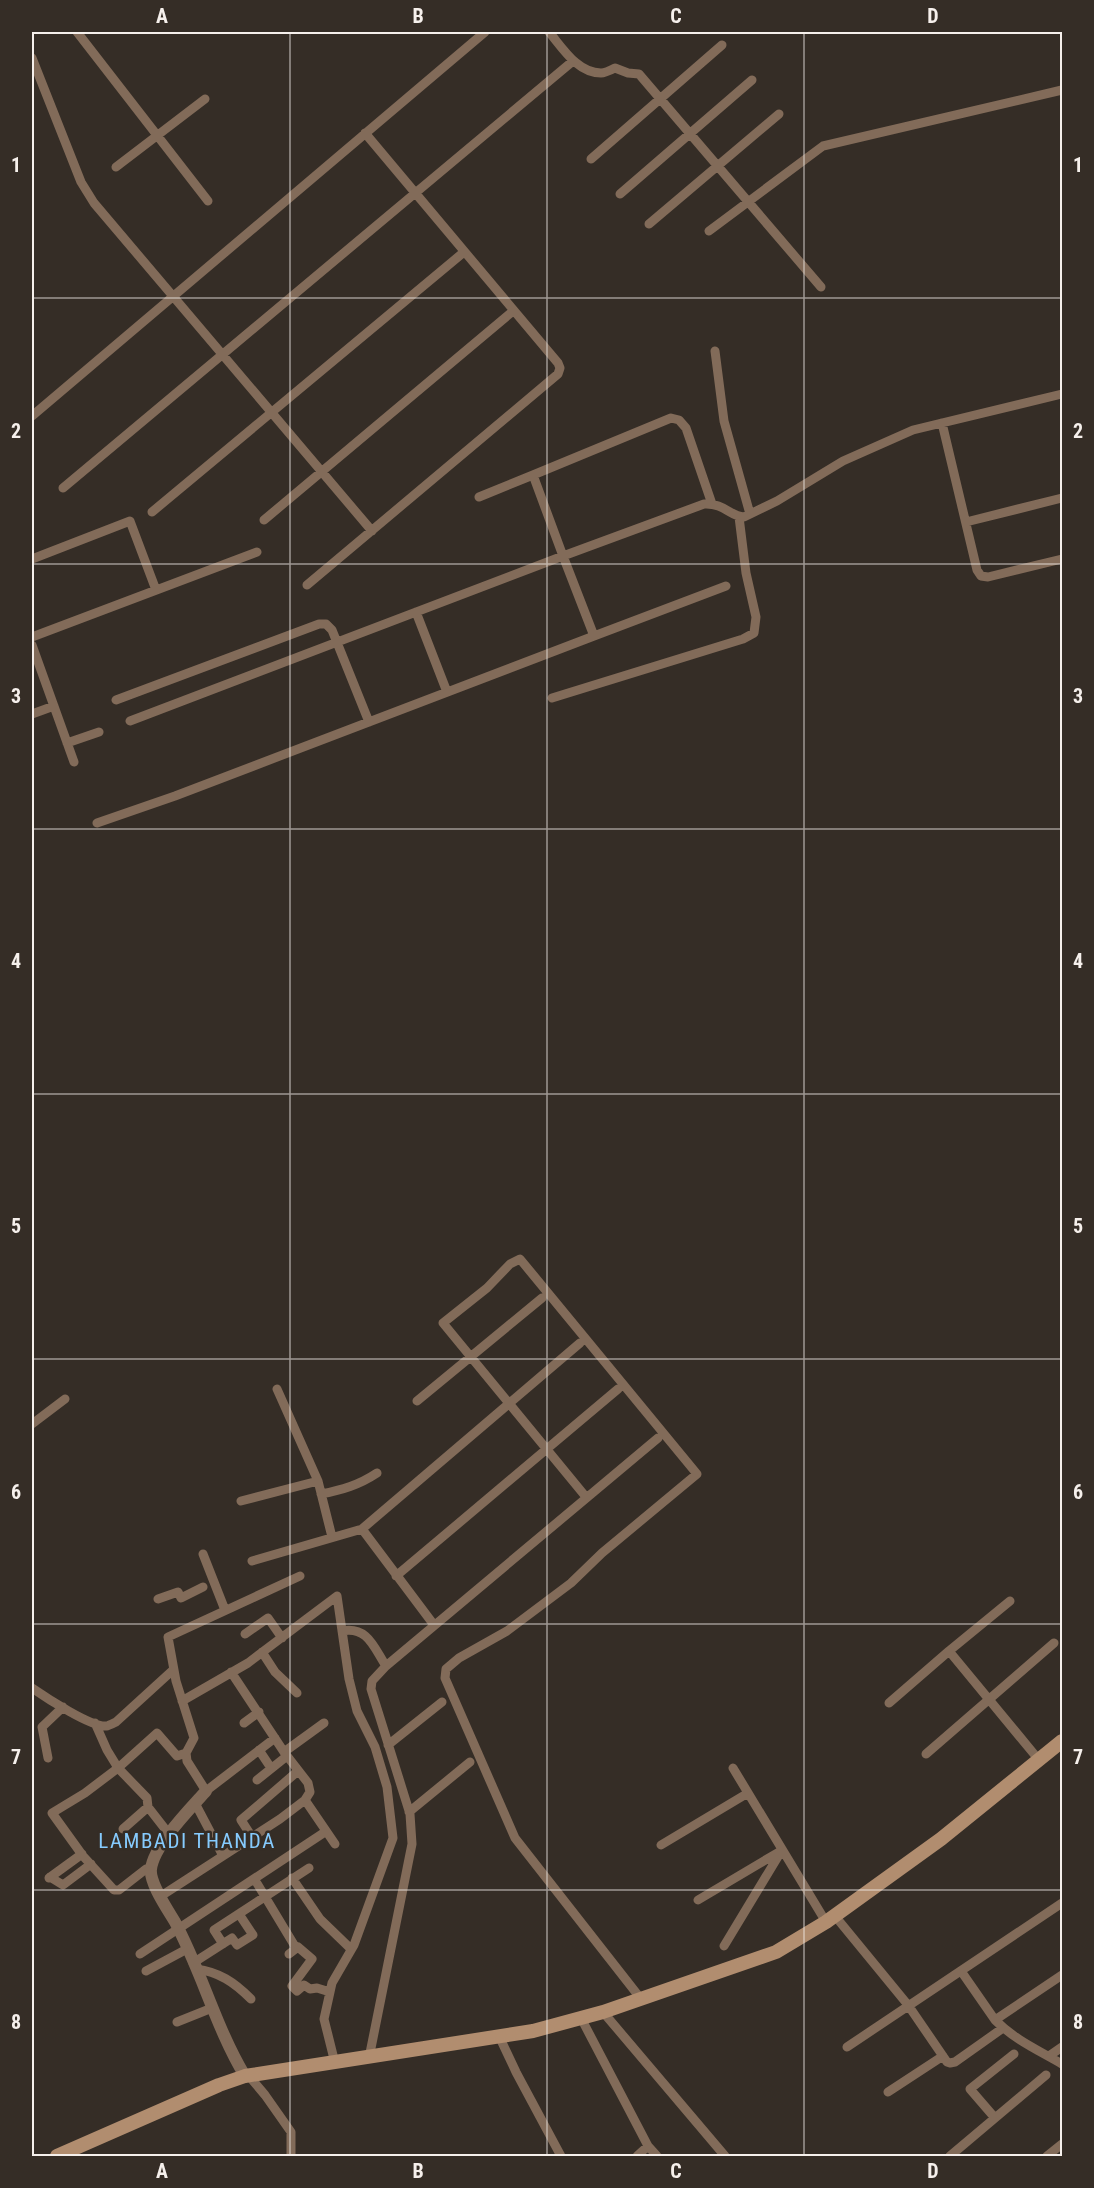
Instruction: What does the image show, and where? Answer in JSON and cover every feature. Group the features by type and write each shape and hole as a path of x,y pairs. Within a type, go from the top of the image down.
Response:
{"main road":[{"path":"57,2157 219,2085 247,2076 533,2031 603,2012 776,1952 830,1919 941,1839 1062,1741"}],"street":[{"path":"77,32 208,201"},
{"path":"32,416 485,32"},
{"path":"549,32 573,61 584,68 601,73 615,68 628,74 639,74 821,287"},
{"path":"591,159 722,45"},
{"path":"32,58 81,182 94,203 372,531"},
{"path":"63,488 573,61"},
{"path":"620,194 752,80"},
{"path":"709,231 823,146 1062,90"},
{"path":"116,167 205,99"},
{"path":"649,224 779,114"},
{"path":"307,585 558,374 560,368 365,133"},
{"path":"152,512 464,252"},
{"path":"264,520 513,311"},
{"path":"715,351 724,421 750,514"},
{"path":"130,721 704,504 723,506 739,516 750,514 777,501 843,461 913,430 1062,393"},
{"path":"479,497 670,418 679,420 686,428 712,504"},
{"path":"942,423 977,570 981,576 988,578 1062,559"},
{"path":"533,476 594,636"},
{"path":"966,522 1062,498"},
{"path":"552,698 743,639 754,633 756,617 746,573 739,516"},
{"path":"32,559 130,521 156,590"},
{"path":"32,637 257,552"},
{"path":"98,823 175,796 726,586"},
{"path":"416,612 447,692"},
{"path":"116,700 319,624 329,626 369,722"},
{"path":"32,645 74,762"},
{"path":"32,714 54,706"},
{"path":"67,743 99,732"},
{"path":"586,1497 442,1323 487,1288 510,1264 520,1259 697,1474 602,1553 572,1583 507,1631 459,1658 446,1669 445,1678 515,1838 641,1999"},
{"path":"417,1401 542,1298"},
{"path":"252,1560 362,1528 580,1342"},
{"path":"277,1389 318,1481 332,1537"},
{"path":"396,1576 618,1389"},
{"path":"32,1424 65,1399"},
{"path":"369,2058 412,1844 409,1812 371,1689 372,1681 434,1625 658,1438"},
{"path":"321,1494 346,1489 377,1473"},
{"path":"241,1501 318,1481"},
{"path":"362,1528 434,1625"},
{"path":"203,1554 225,1610"},
{"path":"206,1791 187,1761 186,1753 194,1738 173,1670 168,1637 300,1576"},
{"path":"158,1599 178,1592 181,1598 203,1587"},
{"path":"182,1701 262,1652 338,1596 349,1678 357,1711 375,1746 387,1787 393,1838 351,1949 332,1983 324,2019 335,2063"},
{"path":"889,1703 1010,1601"},
{"path":"245,1634 268,1618 282,1638"},
{"path":"342,1631 353,1629 365,1635 386,1666"},
{"path":"926,1754 1054,1643"},
{"path":"949,1651 1039,1760"},
{"path":"262,1652 275,1672 297,1693"},
{"path":"32,1688 94,1723 108,1726 116,1722 173,1670"},
{"path":"161,1896 252,1837 309,1796 310,1788 231,1672"},
{"path":"388,1745 442,1702"},
{"path":"48,1758 42,1727 63,1707"},
{"path":"244,1723 259,1712"},
{"path":"94,1723 118,1768 147,1798 148,1807 169,1834"},
{"path":"257,1780 324,1723"},
{"path":"150,1870 146,1869 119,1890 114,1890 81,1854 52,1813 85,1793 118,1768 157,1733 177,1756 186,1753"},
{"path":"275,1738 206,1791 169,1834 150,1870 153,1883 178,1928 229,2047 247,2076 291,2132 291,2157"},
{"path":"259,1750 271,1768"},
{"path":"409,1812 471,1762"},
{"path":"733,1768 782,1850 830,1919 908,2005 950,2063 955,2062 1003,2028"},
{"path":"252,1837 242,1820 298,1771"},
{"path":"662,1845 748,1793"},
{"path":"305,1800 335,1844"},
{"path":"195,1803 223,1856"},
{"path":"123,1829 148,1807"},
{"path":"140,1954 326,1832"},
{"path":"698,1900 782,1850"},
{"path":"724,1946 782,1850"},
{"path":"81,1854 50,1878 63,1885 91,1864"},
{"path":"223,1944 214,1930 309,1868"},
{"path":"292,1878 320,1919 351,1949"},
{"path":"255,1880 293,1951 298,1947 312,1959 292,1986 297,1991 304,1985 310,1989 317,1988 330,1992"},
{"path":"847,2047 1062,1903"},
{"path":"195,1966 232,1938 237,1945 253,1935 239,1914"},
{"path":"146,1971 187,1949"},
{"path":"195,1966 226,1978 251,1999"},
{"path":"961,1971 1003,2028 1021,2042 1062,2064"},
{"path":"995,2020 1062,1975"},
{"path":"177,2022 212,2007"},
{"path":"603,2012 725,2157"},
{"path":"581,2018 648,2146 657,2157"},
{"path":"500,2036 516,2072 561,2157"},
{"path":"1049,2056 1062,2047"},
{"path":"995,2118 967,2085 1014,2054"},
{"path":"888,2092 943,2056"},
{"path":"950,2157 1046,2075"},
{"path":"1047,2157 1062,2144"},
{"path":"637,2157 648,2146"}],"district":[{"name":"LAMBADI THANDA","path":"187,1841"}]}
